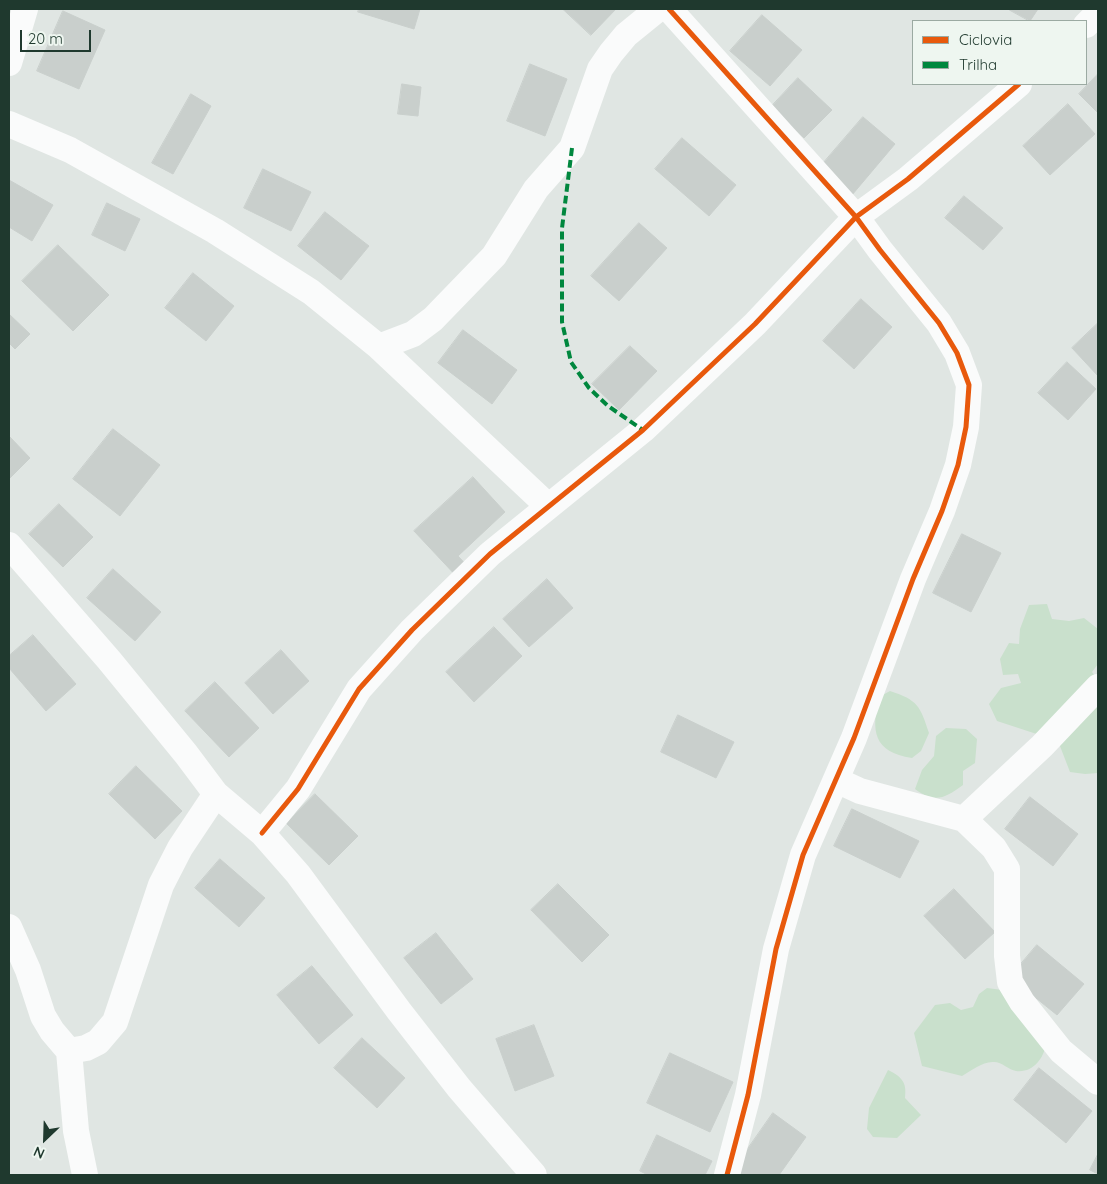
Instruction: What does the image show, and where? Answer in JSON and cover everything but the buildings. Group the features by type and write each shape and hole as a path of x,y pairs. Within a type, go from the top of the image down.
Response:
{"street":[{"path":"9,63 26,9"},
{"path":"379,347 413,334 433,319 494,256 536,189 572,148 600,69 610,53 626,36 658,9"},
{"path":"668,9 856,217 939,323 957,353 969,385 966,427 958,466 836,780 803,855 788,903 776,949 748,1094 727,1175"},
{"path":"1087,24 1098,13"},
{"path":"262,833 298,789 359,689 390,653 490,554 643,430 755,324 856,217 908,179 1018,85"},
{"path":"9,124 70,150 215,231 311,292 379,347 548,506"},
{"path":"9,545 109,660 186,754 216,794 262,833 298,874 399,1012 453,1080 534,1175"},
{"path":"964,819 1042,746 1098,687"},
{"path":"836,780 860,791 931,808 964,819 994,848 1007,869 1007,956 1010,982 1022,1002 1060,1051 1098,1082"},
{"path":"69,1051 86,1048 98,1042 115,1022 162,886 189,833 216,794"},
{"path":"9,927 28,970 43,1016 52,1031 69,1051 76,1131 84,1175"}],"green space":[{"path":"1047,604 1052,619 1069,621 1084,618 1098,629 1098,664 1092,672 1098,680 1098,773 1070,772 1058,741 997,721 989,704 1001,688 1021,683 1018,674 1003,675 1000,659 1009,643 1019,644 1020,629 1029,605"},
{"path":"890,691 907,698 917,705 929,733 921,751 912,758 889,751 878,738 875,720 879,697"},
{"path":"946,728 966,729 977,739 975,763 963,771 963,785 940,798 928,797 915,789 922,770 934,756 936,736"},
{"path":"987,988 1010,991 1046,1045 1040,1060 1032,1067 1022,1071 1013,1070 997,1062 990,1062 962,1076 922,1066 914,1033 935,1005 950,1003 961,1010 973,1007 979,994"},
{"path":"888,1070 897,1075 902,1081 905,1088 905,1098 921,1115 897,1138 873,1137 867,1129 869,1108"}],"marked path":[{"path":"572,148 562,228 562,322 571,362 589,388 608,406 643,430"}],"cycle path":[{"path":"669,9 856,217 939,323 957,353 969,385 966,427 958,465 942,511 913,579 854,738 803,855 776,949 748,1095 727,1175"},
{"path":"262,833 298,789 359,689 412,630 490,554 643,430 755,324 856,217 908,179 1018,85"}]}
